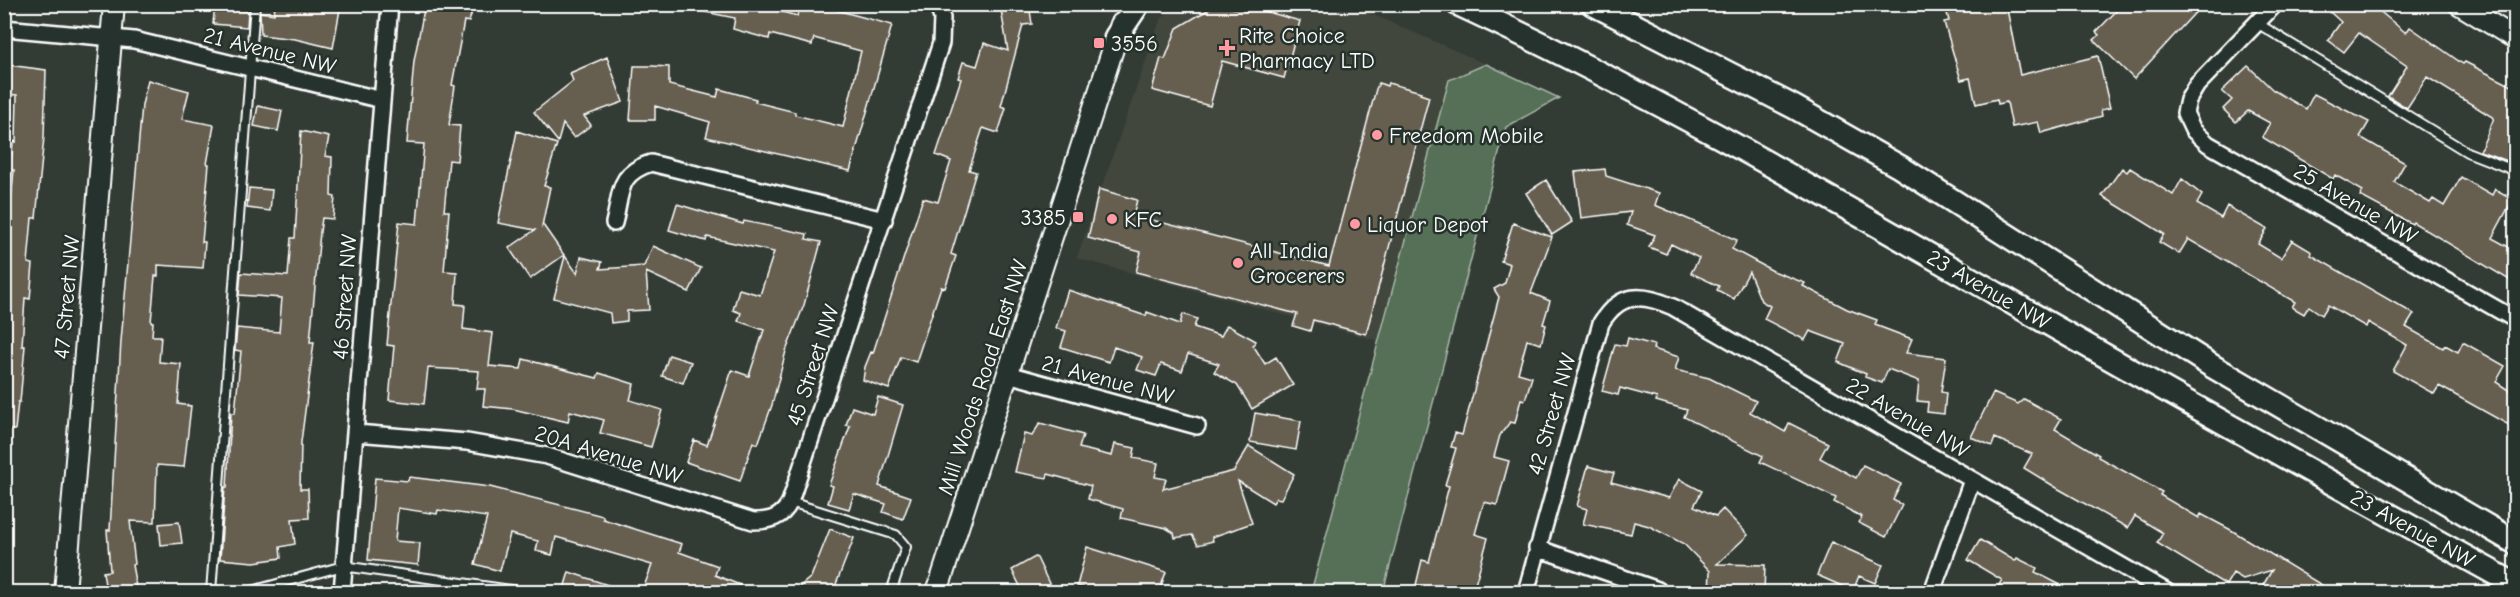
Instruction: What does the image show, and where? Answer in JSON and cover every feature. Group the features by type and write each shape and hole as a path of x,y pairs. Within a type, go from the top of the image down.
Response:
{"main road":[{"path":"1116,38 1120,4"},
{"path":"1116,38 1138,4"},
{"name":"23 Avenue NW","path":"1458,4 1651,99 1824,193 2000,296 2516,585"},
{"name":"23 Avenue NW","path":"1593,4 1794,107 1900,167 2212,366 2516,543"}],"street":[{"name":"47 Street NW","path":"65,592 114,4"},
{"name":"46 Street NW","path":"342,592 390,4"},
{"name":"Mill Woods Road East NW","path":"937,592 1127,4"},
{"path":"2257,23 2275,4"},
{"path":"2459,4 2516,39"},
{"name":"45 Street NW","path":"775,518 790,502 941,43 942,18 938,6"},
{"name":"25 Avenue NW","path":"2257,23 2197,85 2188,100 2186,113 2193,130 2208,144 2516,320"},
{"name":"21 Avenue NW","path":"4,28 112,37 382,100"},
{"path":"614,223 625,178 630,171 651,163 884,220"},
{"name":"22 Avenue NW","path":"1622,300 1645,298 1673,308 2167,592"},
{"name":"42 Street NW","path":"1526,592 1599,329 1608,311 1622,300"},
{"name":"21 Avenue NW","path":"1008,375 1197,426"},
{"name":"20A Avenue NW","path":"356,433 467,442 547,456 583,465 736,518 753,521 775,518"},
{"path":"1932,592 1972,480"},
{"path":"1537,548 1658,590"}],"lane":[{"path":"211,592 255,4"},
{"path":"2257,23 2467,152 2516,171"},
{"path":"790,502 896,535 906,547 891,592"},
{"path":"248,592 343,566 526,592"}],"shaded area":[{"path":"1175,5 1351,5 1486,64 1449,80 1380,341 1077,258 1160,20"}],"green space":[{"path":"1486,64 1559,98 1506,127 1383,592 1311,592 1449,80"}],"building":[{"path":"215,4 237,6 237,10 248,11 247,27 213,24"},
{"path":"275,4 341,4 333,48 295,39 261,35 260,12 274,14"},
{"path":"425,4 460,4 473,8 469,22 464,21 452,85 455,86 449,125 460,126 457,161 449,160 444,211 449,211 444,271 457,272 455,304 465,305 463,329 493,333 489,366 521,369 523,359 597,378 599,373 634,384 630,400 662,410 651,447 600,433 604,420 570,411 568,422 513,409 483,406 485,389 477,389 479,371 428,368 424,404 389,400 394,346 387,345 399,222 417,224 424,144 407,143 414,61"},
{"path":"701,4 754,4 797,16 801,4 814,4 892,25 850,171 706,137 710,122 655,106 655,120 630,120 634,66 652,66 669,67 669,85 717,97 719,89 756,99 755,102 795,112 795,115 843,127 861,51 814,38 812,45 770,34 769,39 733,29 735,18 700,11"},
{"path":"1000,4 1029,4 1032,24 1023,25 1001,106 1006,108 998,133 983,128 969,170 976,172 951,254 956,256 945,288 941,287 916,362 901,357 889,389 863,380 865,367 871,352 873,353 923,198 938,202 951,161 936,155 961,79 958,78 963,62 977,66 984,43 1008,51"},
{"path":"1964,4 2006,4 2020,75 2098,56 2110,108 2101,110 2102,116 2041,133 2038,122 2012,127 2007,102 1998,104 1997,99 1976,104 1970,78 1961,80 1944,22 1949,21 1946,9"},
{"path":"2123,4 2203,4 2134,79 2094,40 2099,35 2096,32"},
{"path":"2321,4 2371,4 2406,33 2410,27 2463,64 2465,62 2516,88 2516,164 2480,151 2494,118 2427,77 2407,108 2388,96 2407,66 2359,33 2344,52 2328,40 2341,22"},
{"path":"1216,5 1248,11 1249,7 1300,21 1284,78 1222,61 1210,106 1152,90 1161,58 1165,59 1177,28"},
{"path":"607,57 623,102 584,116 591,125 574,138 563,124 558,142 534,112 573,81 570,73"},
{"path":"4,66 46,70 44,137 36,218 32,218 28,263 33,264 30,299 25,298 22,346 25,346 15,430 4,430 7,256 4,255 4,221 9,221 14,170 10,170 13,141 16,142 17,95 4,94"},
{"path":"2248,66 2273,90 2306,109 2314,94 2369,122 2360,137 2405,163 2394,182 2430,203 2433,199 2444,206 2461,177 2492,195 2495,189 2513,199 2492,238 2516,251 2516,284 2413,222 2412,224 2360,196 2363,191 2335,175 2333,179 2262,137 2270,123 2248,111 2236,122 2223,109 2232,100 2222,91"},
{"path":"148,80 189,91 182,119 214,125 207,164 209,164 202,242 205,242 203,268 158,265 158,276 155,276 151,322 153,322 152,336 161,336 159,362 181,364 178,404 191,406 184,467 157,465 155,522 130,521 135,564 132,565 137,592 112,592 111,590 106,591 103,572 110,571 107,530 110,530 121,341 142,105"},
{"path":"1379,83 1387,86 1388,83 1421,92 1420,94 1429,97 1366,334 1313,320 1310,331 1293,326 1297,314 1136,272 1141,252 1088,238 1099,189 1137,200 1133,215 1329,266"},
{"path":"258,106 282,111 278,131 254,126"},
{"path":"301,131 329,137 325,156 332,157 331,196 335,197 333,219 322,218 320,232 310,342 314,342 301,442 300,489 308,489 309,518 292,519 295,544 280,547 281,558 254,562 220,559 231,413 235,413 241,351 235,350 237,328 279,332 282,298 239,295 241,273 288,276 291,238 295,238"},
{"path":"517,131 557,144 544,186 550,187 542,226 564,255 530,279 509,248 535,230 498,223"},
{"path":"2122,168 2127,172 2130,168 2173,195 2182,179 2202,195 2197,204 2221,218 2227,206 2267,229 2258,244 2281,258 2292,240 2312,252 2311,255 2414,314 2406,327 2443,348 2445,345 2458,352 2463,342 2505,366 2496,382 2516,395 2516,429 2439,386 2434,394 2393,371 2407,345 2368,322 2366,327 2328,305 2322,315 2309,306 2304,314 2292,307 2295,302 2188,239 2179,254 2159,242 2164,234 2102,196"},
{"path":"1605,169 1606,176 1659,193 1655,205 1737,240 1732,249 1773,271 1805,283 1803,286 1847,309 1877,320 1875,325 1912,339 1906,353 1946,358 1941,392 1946,393 1944,414 1927,412 1928,402 1917,401 1919,381 1888,369 1882,383 1865,377 1866,374 1838,362 1845,344 1810,331 1805,340 1764,319 1770,306 1761,301 1749,272 1734,299 1717,290 1719,286 1691,273 1699,258 1671,244 1666,254 1649,247 1655,235 1627,225 1631,212 1581,218 1575,172"},
{"path":"1546,180 1572,222 1552,235 1526,193"},
{"path":"249,188 272,190 270,211 247,208"},
{"path":"677,204 743,224 744,221 807,234 806,239 821,242 804,305 786,351 772,405 758,444 753,442 740,481 686,462 694,440 707,445 732,370 749,376 764,330 738,321 741,313 733,310 739,289 760,295 774,252 707,237 706,241 669,230"},
{"path":"1513,223 1552,237 1531,293 1550,301 1543,324 1546,325 1541,344 1527,340 1518,373 1532,377 1525,400 1521,399 1515,423 1510,422 1500,435 1494,457 1509,461 1497,505 1484,502 1475,534 1488,538 1473,592 1420,592 1422,587 1416,585 1422,560 1429,562 1449,486 1445,485 1456,448 1451,447 1455,433 1462,435 1499,297 1494,289 1505,283 1510,264 1501,261"},
{"path":"653,246 701,268 689,292 646,272 649,310 627,311 627,321 611,323 610,313 554,298 565,256 577,273 581,257 602,262 600,269 644,266"},
{"path":"1068,290 1146,316 1147,312 1180,324 1183,314 1197,319 1194,327 1221,336 1227,325 1256,341 1253,345 1265,364 1276,357 1293,385 1252,409 1237,385 1214,372 1219,364 1188,354 1182,371 1161,364 1156,376 1137,370 1142,357 1114,347 1109,362 1061,347 1066,331 1056,328"},
{"path":"1628,338 1654,345 1653,349 1679,357 1675,370 1709,378 1756,401 1750,412 1785,432 1789,423 1828,443 1820,458 1856,478 1863,465 1901,484 1893,500 1902,505 1886,537 1859,523 1862,517 1834,502 1836,498 1760,462 1763,456 1684,417 1687,410 1656,401 1657,398 1620,388 1618,395 1602,391 1615,344 1626,346"},
{"path":"669,355 691,362 683,383 662,376"},
{"path":"1993,393 2018,404 2024,399 2061,419 2055,429 2099,455 2098,457 2162,492 2160,495 2199,518 2201,514 2231,530 2333,592 2259,592 2272,570 2243,579 2233,573 2226,585 2157,543 2163,533 2135,516 2128,528 2057,488 2024,468 2032,454 1995,438 1992,446 1971,437"},
{"path":"878,397 903,405 879,486 911,497 903,519 883,512 886,504 854,494 849,509 828,503 833,486 829,485 850,426 846,425 852,407 873,414"},
{"path":"1255,413 1301,421 1296,450 1250,442"},
{"path":"1040,423 1083,435 1079,448 1112,456 1115,444 1135,448 1133,458 1158,463 1155,477 1166,479 1163,489 1234,471 1249,446 1294,474 1281,499 1276,498 1273,503 1238,481 1252,523 1212,537 1213,541 1198,545 1192,535 1175,538 1174,533 1166,528 1121,518 1123,509 1088,499 1091,486 1048,474 1047,478 1015,472 1024,434 1032,436"},
{"path":"1588,466 1614,473 1611,482 1669,498 1679,479 1702,491 1694,506 1716,516 1723,509 1748,535 1717,564 1765,565 1764,592 1709,592 1710,571 1684,544 1649,526 1634,522 1631,534 1583,524 1587,509 1577,506"},
{"path":"409,477 490,487 603,516 603,519 682,544 679,552 718,566 715,575 757,592 642,592 652,565 556,537 552,555 536,551 538,541 510,534 500,571 475,564 487,517 438,510 437,514 398,508 395,541 420,543 418,565 368,560 375,478 408,481"},
{"path":"179,522 182,543 161,545 159,524"},
{"path":"830,529 854,538 833,592 793,592 811,577"},
{"path":"1980,540 2015,561 2017,558 2037,568 2035,572 2074,592 1995,592 2002,580 1968,560"},
{"path":"1831,542 1883,565 1875,583 1859,576 1853,591 1817,575"},
{"path":"1087,547 1166,572 1159,592 1090,592 1091,589 1077,586"},
{"path":"1035,557 1053,592 1023,592 1012,570"},
{"path":"569,572 620,589 620,592 563,592"}],"place":[{"name":"3556","path":"1099,43"},
{"name":"Rite Choice Pharmacy LTD","path":"1227,48"},
{"name":"Freedom Mobile","path":"1377,135"},
{"name":"3385","path":"1078,217"},
{"name":"KFC","path":"1112,219"},
{"name":"Liquor Depot","path":"1355,224"},
{"name":"All India Grocerers","path":"1238,263"}]}
